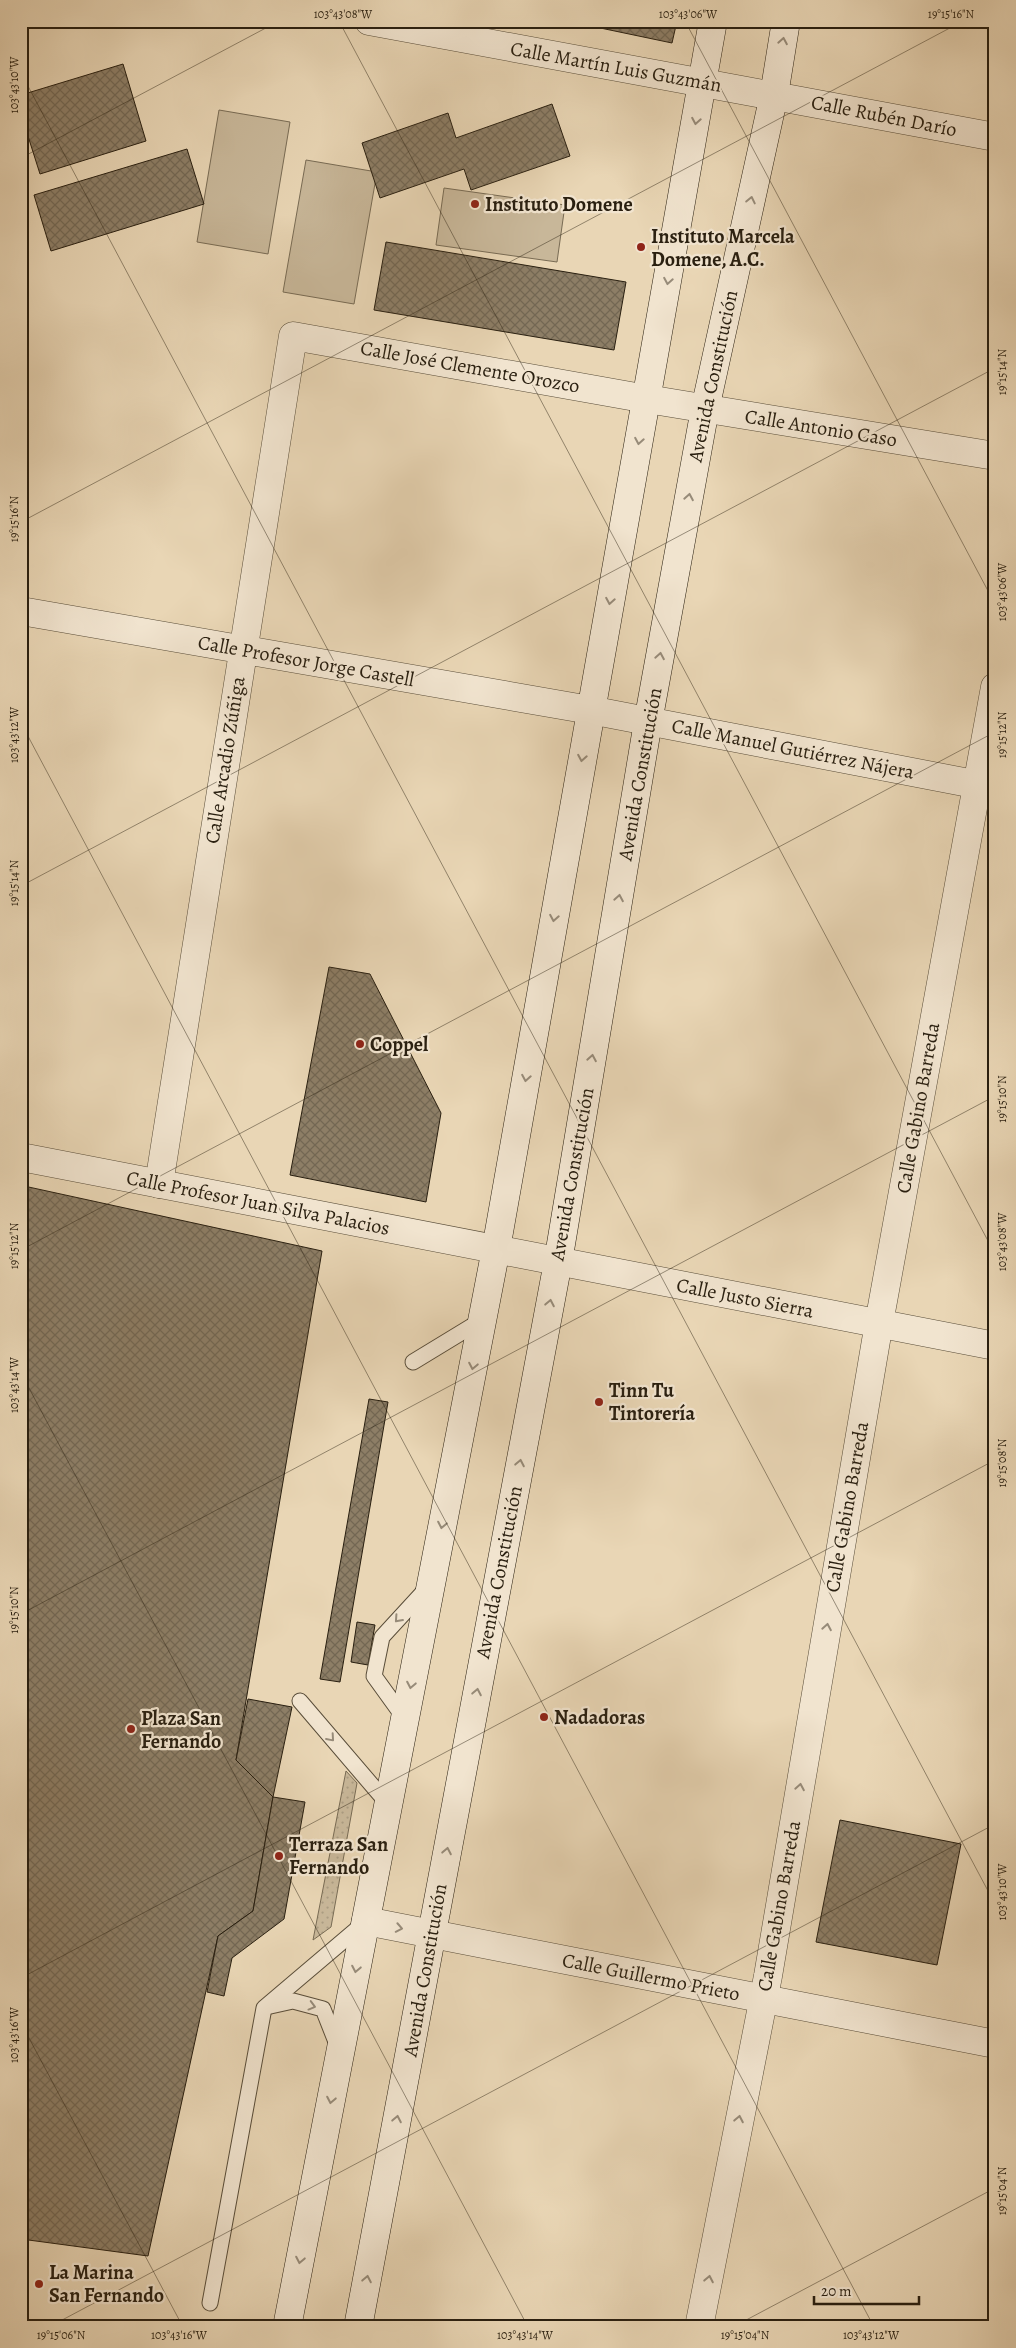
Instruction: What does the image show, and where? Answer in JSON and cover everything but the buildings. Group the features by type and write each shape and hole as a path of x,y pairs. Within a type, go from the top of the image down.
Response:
{"street":[{"name":"Calle Martín Luis Guzmán","path":"369,21 703,84 774,95"},
{"path":"288,2327 496,1249 713,21"},
{"name":"Avenida Constitución","path":"358,2327 558,1262 648,722 705,409 774,95 786,21"},
{"name":"Calle Rubén Darío","path":"774,95 995,137"},
{"name":"Calle José Clemente Orozco","path":"293,336 647,399"},
{"name":"Calle Arcadio Zúñiga","path":"159,1184 293,336"},
{"name":"Calle Antonio Caso","path":"647,399 995,456"},
{"name":"Calle Profesor Jorge Castell","path":"21,611 590,710"},
{"name":"Calle Gabino Barreda","path":"699,2327 764,1999 878,1323 986,787 995,687"},
{"name":"Calle Manuel Gutiérrez Nájera","path":"590,710 986,787"},
{"name":"Calle Profesor Juan Silva Palacios","path":"21,1157 496,1249"},
{"name":"Calle Justo Sierra","path":"496,1249 995,1346"},
{"name":"Calle Guillermo Prieto","path":"366,1922 995,2044"}],"lane":[{"path":"413,1362 482,1320"},
{"path":"405,1719 374,1676 382,1637 431,1583"},
{"path":"300,1701 388,1804"},
{"path":"210,2303 264,2008 366,1922"},
{"path":"264,2008 293,2001 323,2009 340,2052"}],"shaded area":[{"path":"219,110 290,122 268,254 197,242"},
{"path":"306,160 377,172 354,304 283,292"},
{"path":"444,188 565,205 557,262 436,245"},
{"path":"346,1771 357,1783 331,1927 313,1940"}],"place":[{"name":"Instituto Domene","path":"475,204"},
{"name":"Instituto Marcela Domene, A.C.","path":"641,247"},
{"name":"Coppel","path":"360,1044"},
{"name":"Tinn Tu Tintorería","path":"599,1402"},
{"name":"Nadadoras","path":"544,1717"},
{"name":"Plaza San Fernando","path":"131,1729"},
{"name":"Terraza San Fernando","path":"279,1856"},
{"name":"La Marina San Fernando","path":"39,2284"}]}
